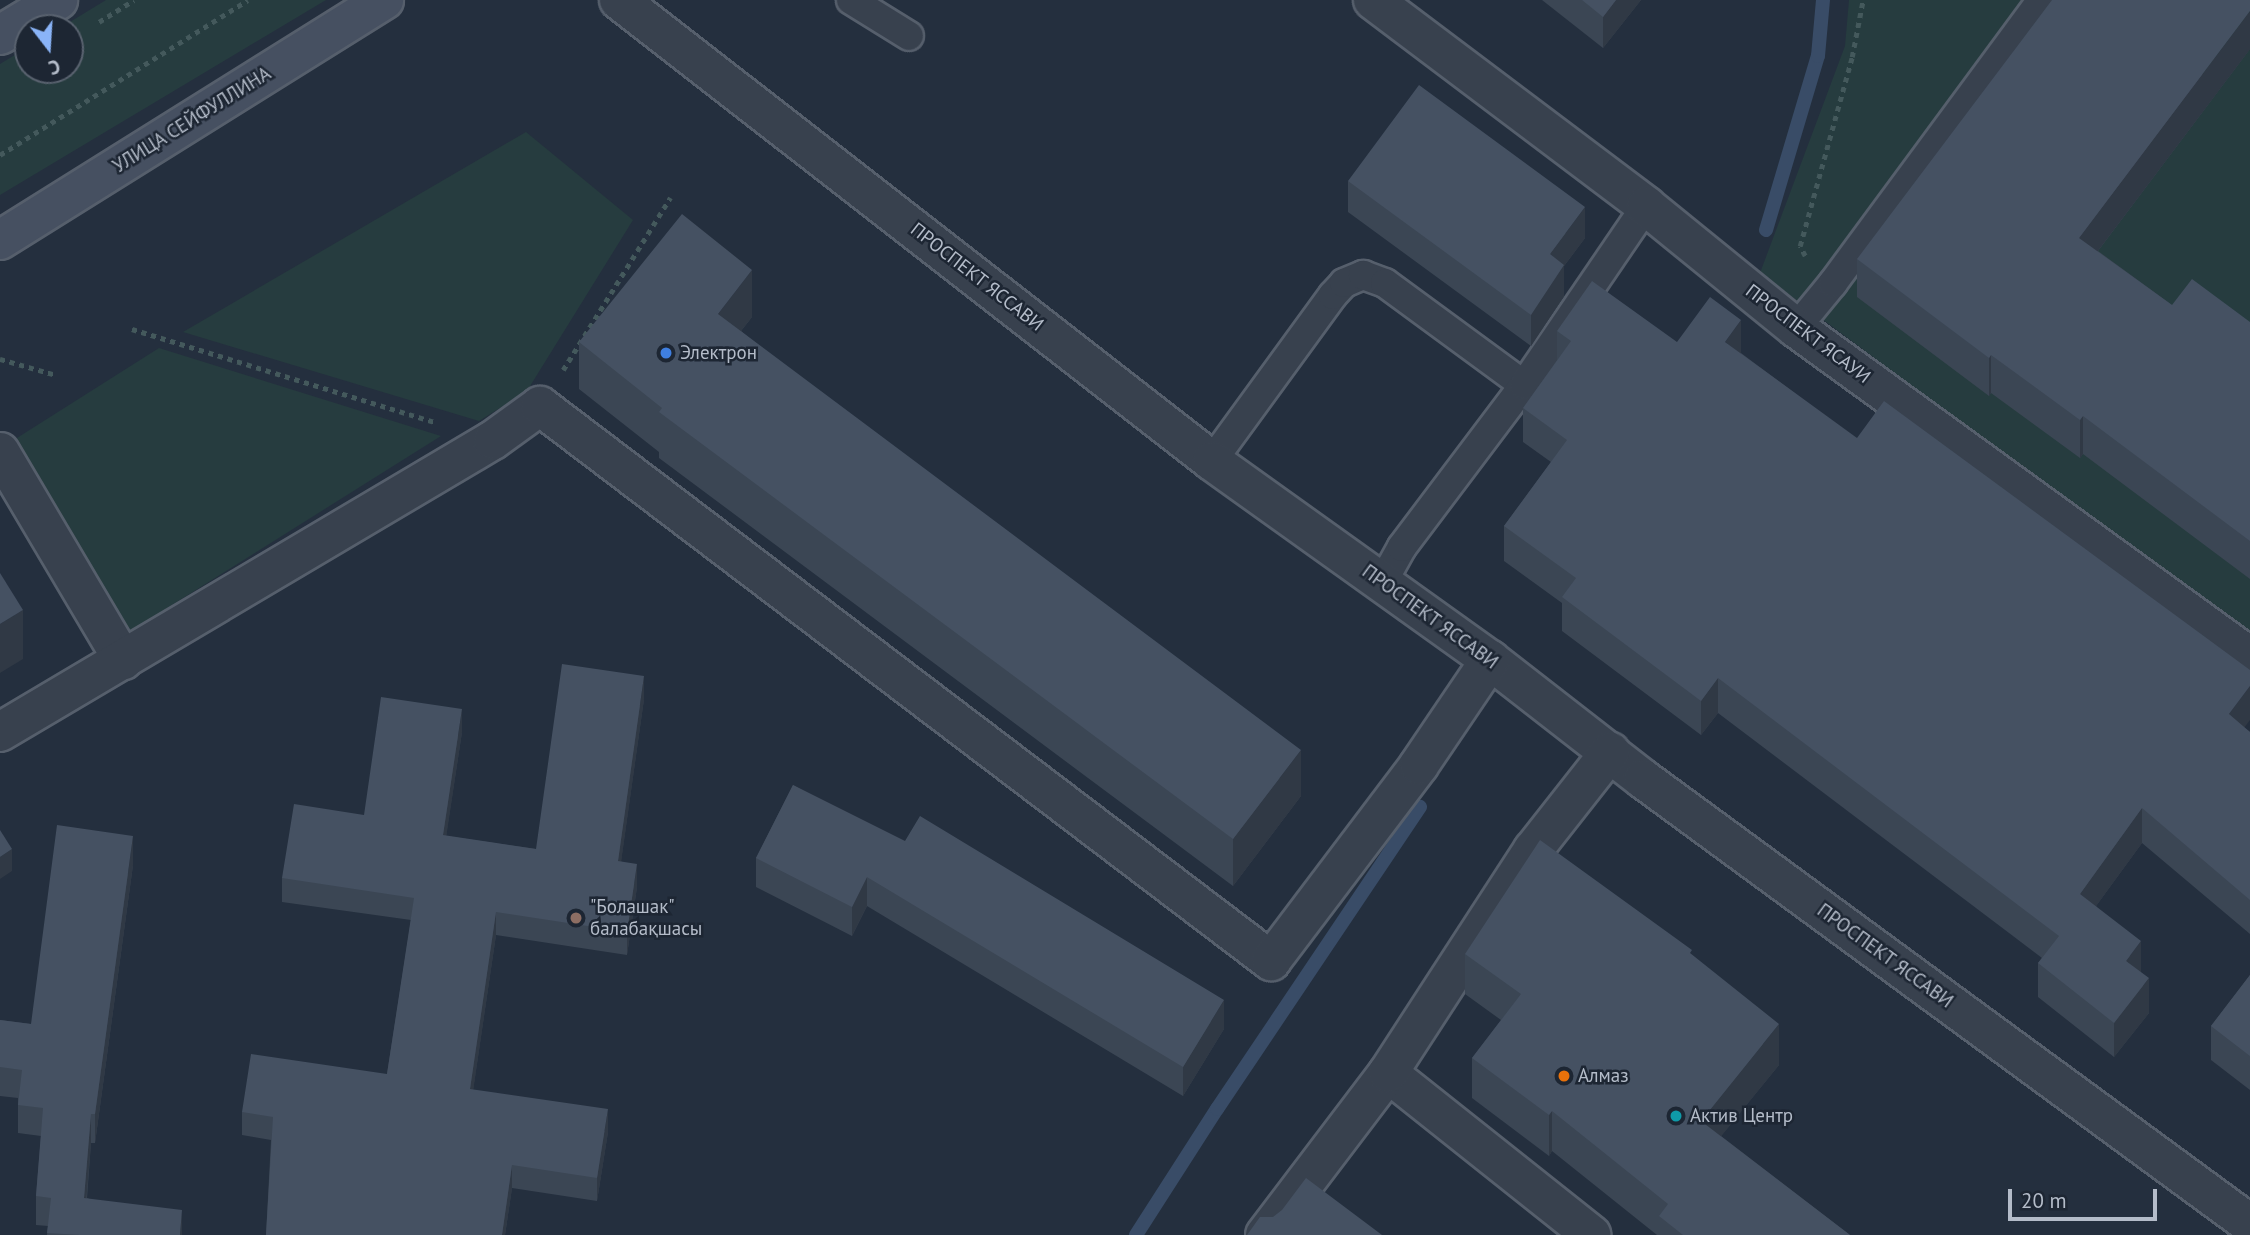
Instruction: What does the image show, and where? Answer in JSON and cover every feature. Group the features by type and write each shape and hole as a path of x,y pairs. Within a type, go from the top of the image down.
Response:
{"main road":[{"path":"0,35 58,0"},
{"name":"УЛИЦА СЕЙФУЛЛИНА","path":"0,240 384,0"}],"street":[{"name":"ПРОСПЕКТ ЯССАВИ","path":"619,0 1212,461 1490,660 1610,752 2250,1224"},
{"name":"ПРОСПЕКТ ЯСАУИ","path":"1373,0 1646,206 1796,328 2250,657"},
{"path":"0,732 493,440 540,407 1271,961 1419,765 1490,660"},
{"path":"0,452 122,660"},
{"path":"1265,1235 1388,1073 1533,850 1610,752"},
{"path":"1388,1073 1592,1235"}],"lane":[{"path":"851,0 909,36"},
{"path":"1796,328 1833,283 2042,0"},
{"path":"1382,583 1402,547 1524,385 1646,206"},
{"path":"1212,461 1334,295 1344,283 1363,275 1385,284 1524,385"}],"path":[{"path":"91,26 134,0"},
{"path":"0,155 248,0"},
{"path":"1833,283 1806,257 1800,246 1852,57 1863,0"},
{"path":"540,407 670,198"},
{"path":"132,329 493,440"},
{"path":"0,359 56,375"}],"green space":[{"path":"106,0 326,0 0,195 0,64 14,56 14,84 84,84 83,14"},
{"path":"1849,0 2250,0 2250,637 1760,273 1845,46"},
{"path":"526,132 633,220 527,391 479,421 183,332"},
{"path":"159,348 441,436 129,632 9,443"}],"building":[{"path":"1582,0 1616,0 1603,17"},
{"path":"2052,0 2250,0 2250,11 2079,238 2172,305 2192,279 2250,322 2250,541 2083,416 2080,420 1991,355 1989,358 1857,259"},
{"path":"1419,85 1585,207 1550,254 1564,265 1531,315 1348,181"},
{"path":"682,214 752,270 718,314 1301,750 1233,839 659,412 662,408 579,342"},
{"path":"1592,281 1677,342 1710,297 1741,320 1725,342 1857,438 1884,401 2250,670 2250,686 2229,714 2250,732 2250,900 2142,808 2080,894 2141,941 2126,961 2149,978 2114,1023 2038,963 2059,936 1718,678 1701,701 1562,597 1576,578 1504,526 1567,440 1523,408 1571,341 1557,331"},
{"path":"0,573 23,610 0,624"},
{"path":"562,664 644,676 618,861 637,864 627,932 496,912 470,1089 608,1109 597,1178 512,1165 502,1235 266,1235 273,1117 242,1112 251,1054 387,1074 414,898 282,878 294,804 364,815 381,697 462,709 443,835 536,849"},
{"path":"793,785 905,841 920,816 1224,1000 1183,1067 867,877 852,907 756,858"},
{"path":"57,825 133,836 95,1114 91,1114 84,1198 182,1210 180,1235 47,1233 51,1198 36,1196 43,1108 18,1105 22,1070 0,1067 0,1020 31,1024"},
{"path":"0,830 12,849 0,857"},
{"path":"1540,840 1692,950 1690,953 1779,1024 1701,1121 1850,1235 1683,1235 1659,1216 1668,1204 1552,1111 1549,1115 1472,1058 1521,994 1465,954"},
{"path":"2250,975 2250,1056 2211,1026"},
{"path":"1306,1178 1382,1235 1247,1235 1260,1217 1273,1217 1282,1210"}],"waterway":[{"path":"1766,230 1818,56 1823,0"},
{"path":"1136,1235 1217,1109 1420,807"}],"place":[{"name":"Электрон","path":"666,353"},
{"name":"\"Болашак\" балабақшасы","path":"576,918"},
{"name":"Алмаз","path":"1564,1076"},
{"name":"Актив Центр","path":"1676,1116"}]}
